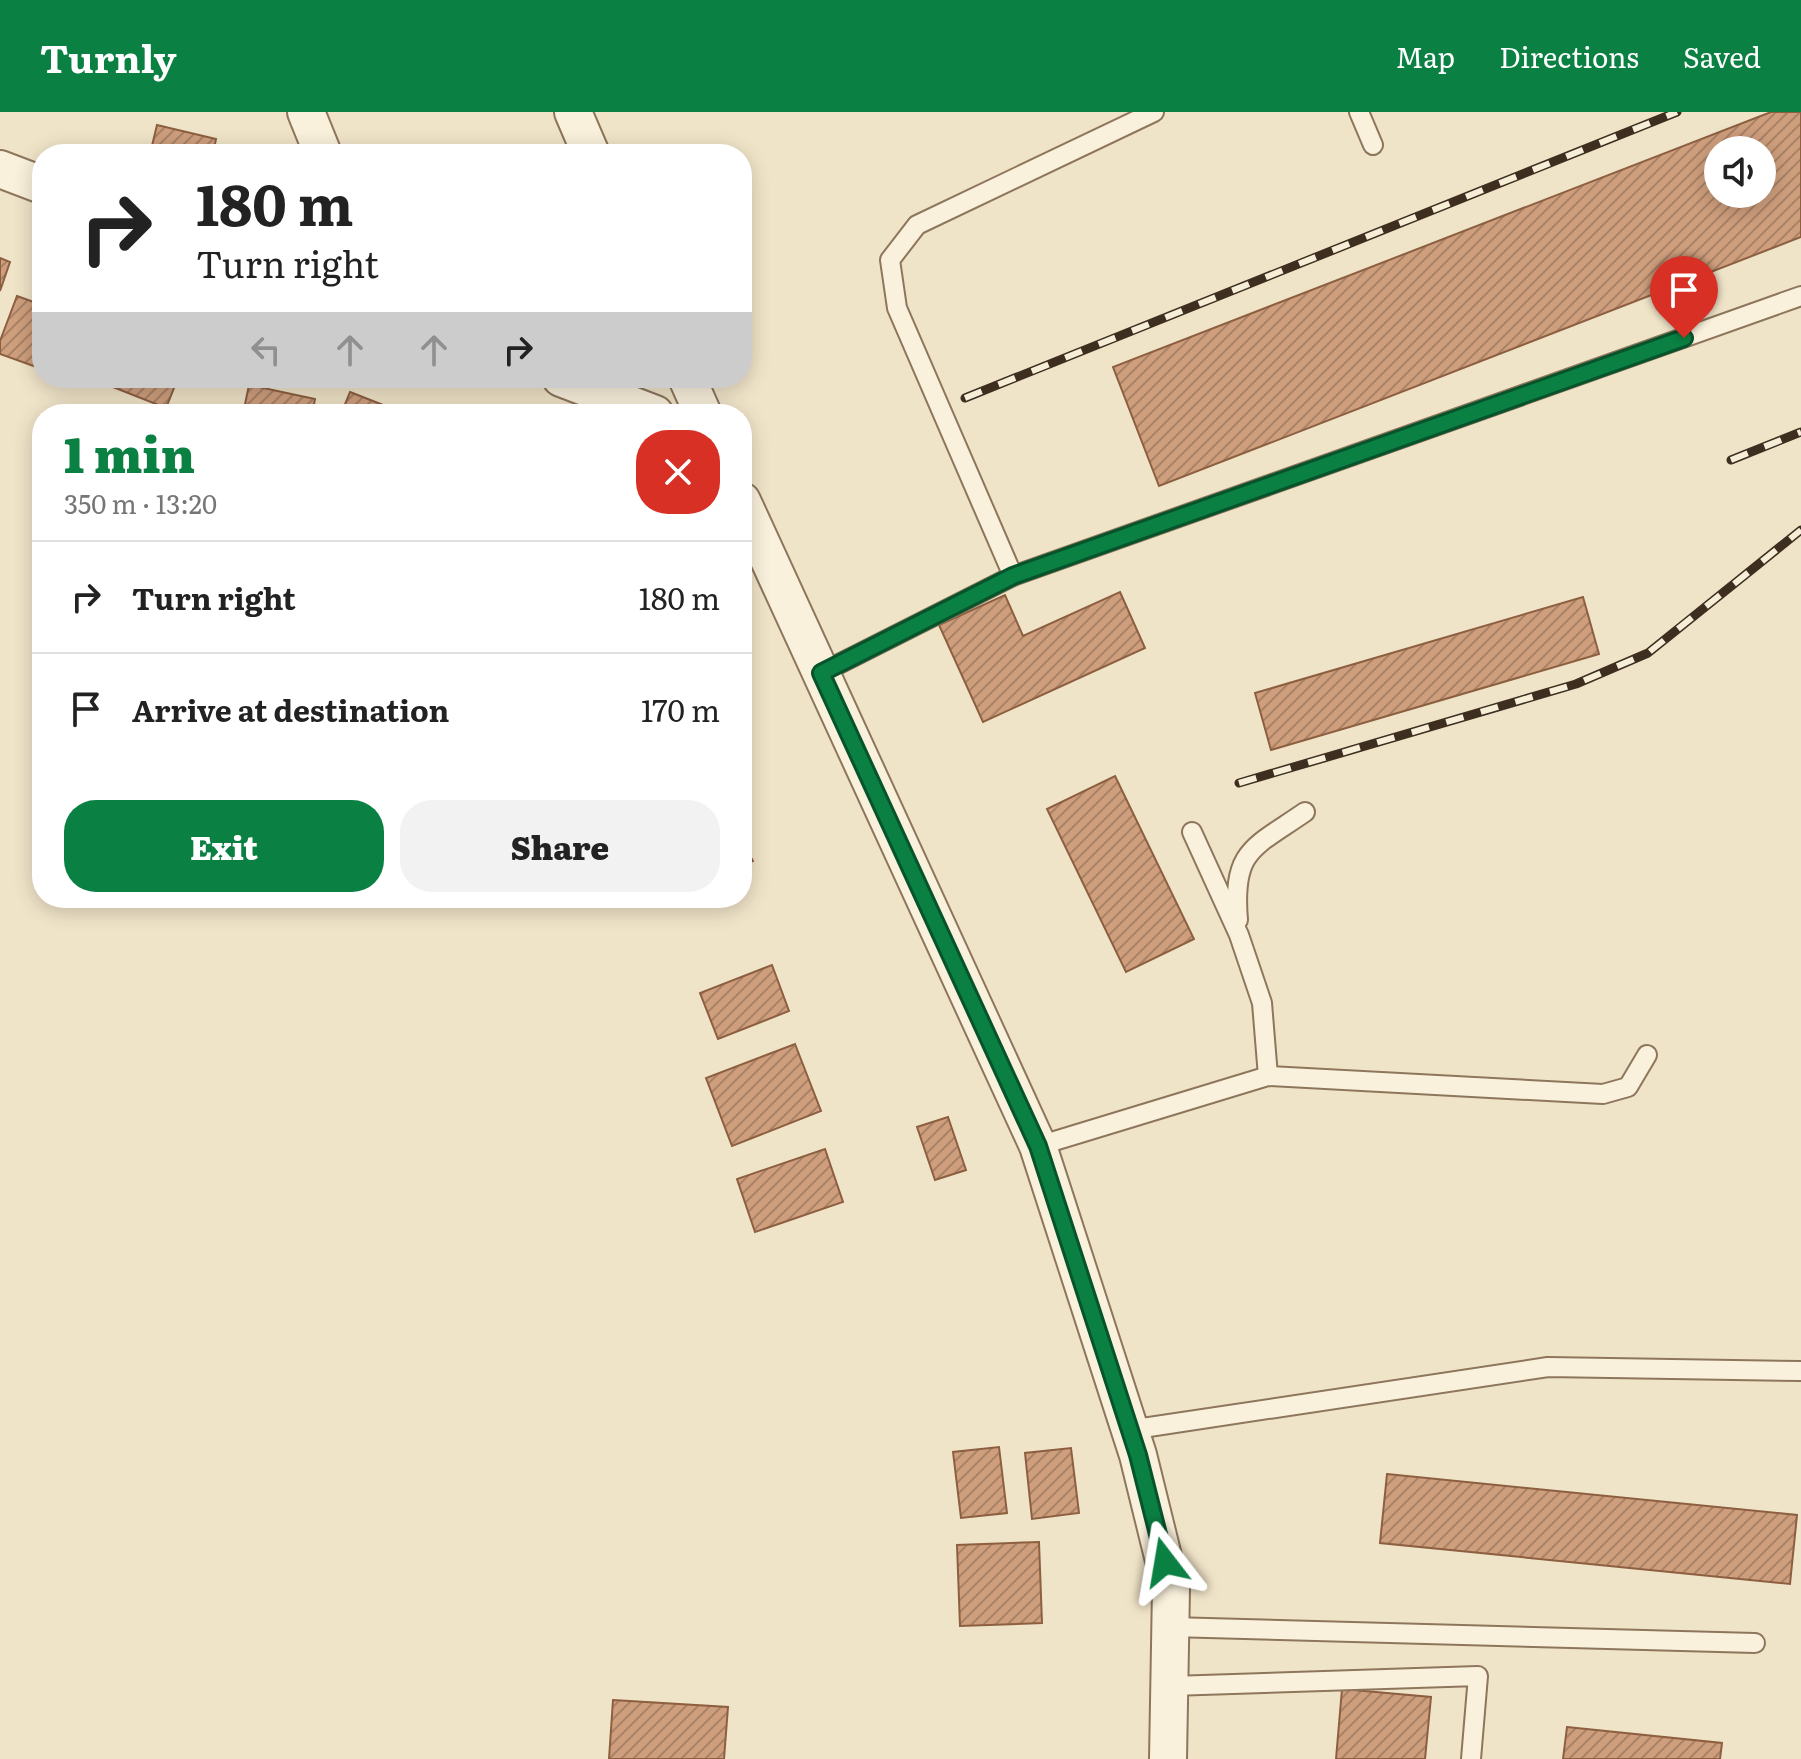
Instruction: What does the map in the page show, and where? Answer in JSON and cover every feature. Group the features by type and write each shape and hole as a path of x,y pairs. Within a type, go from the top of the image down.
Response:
{"street":[{"path":"306,112 319,144"},
{"path":"573,112 587,144"},
{"path":"0,169 32,181"},
{"path":"587,388 629,404"},
{"path":"752,523 1038,1146 1129,1430 1171,1589 1168,1759"}],"lane":[{"path":"1013,576 897,308 890,260 917,225 1154,112"},
{"path":"1359,112 1373,145"},
{"path":"821,673 1013,576 1801,296"},
{"path":"1239,935 1235,889 1247,853 1305,812"},
{"path":"1192,832 1239,935 1262,1003 1268,1076"},
{"path":"1038,1146 1268,1076 1603,1094 1628,1087 1647,1055"},
{"path":"1129,1430 1548,1367 1801,1371"},
{"path":"1171,1627 1755,1643"},
{"path":"1171,1686 1478,1676 1471,1759"}],"building":[{"path":"1771,112 1801,112 1801,237 1159,486 1113,367 1704,138 1704,208 1776,208 1776,136 1709,136"},
{"path":"157,125 216,139 215,144 152,144"},
{"path":"0,258 10,262 0,291"},
{"path":"17,296 32,301 32,365 0,354 0,341"},
{"path":"115,388 174,388 168,404 156,404"},
{"path":"248,388 263,388 315,399 314,404 245,404"},
{"path":"350,392 381,404 345,404"},
{"path":"1120,592 1145,648 983,722 939,625 1005,595 1023,636"},
{"path":"1583,597 1599,654 1271,750 1255,693"},
{"path":"1115,776 1194,939 1126,972 1047,809"},
{"path":"772,965 789,1011 718,1039 700,993"},
{"path":"795,1044 821,1111 732,1146 706,1078"},
{"path":"948,1117 966,1170 935,1180 917,1127"},
{"path":"825,1149 843,1202 755,1232 737,1179"},
{"path":"999,1447 1007,1513 961,1518 953,1452"},
{"path":"1071,1448 1079,1513 1032,1519 1025,1453"},
{"path":"1387,1474 1797,1515 1790,1584 1380,1543"},
{"path":"1039,1542 1042,1623 960,1626 957,1545"},
{"path":"1342,1689 1431,1697 1425,1759 1336,1759"},
{"path":"613,1700 728,1707 724,1759 609,1759"},
{"path":"1567,1727 1722,1743 1720,1759 1563,1759"}],"railway":[{"path":"965,398 1677,112"},
{"path":"1731,460 1801,432"},
{"path":"1239,783 1576,684 1648,653 1801,530"}],"route":[{"path":"1165,1562 1138,1455 1038,1146 821,673 1013,576 1684,338"}]}
